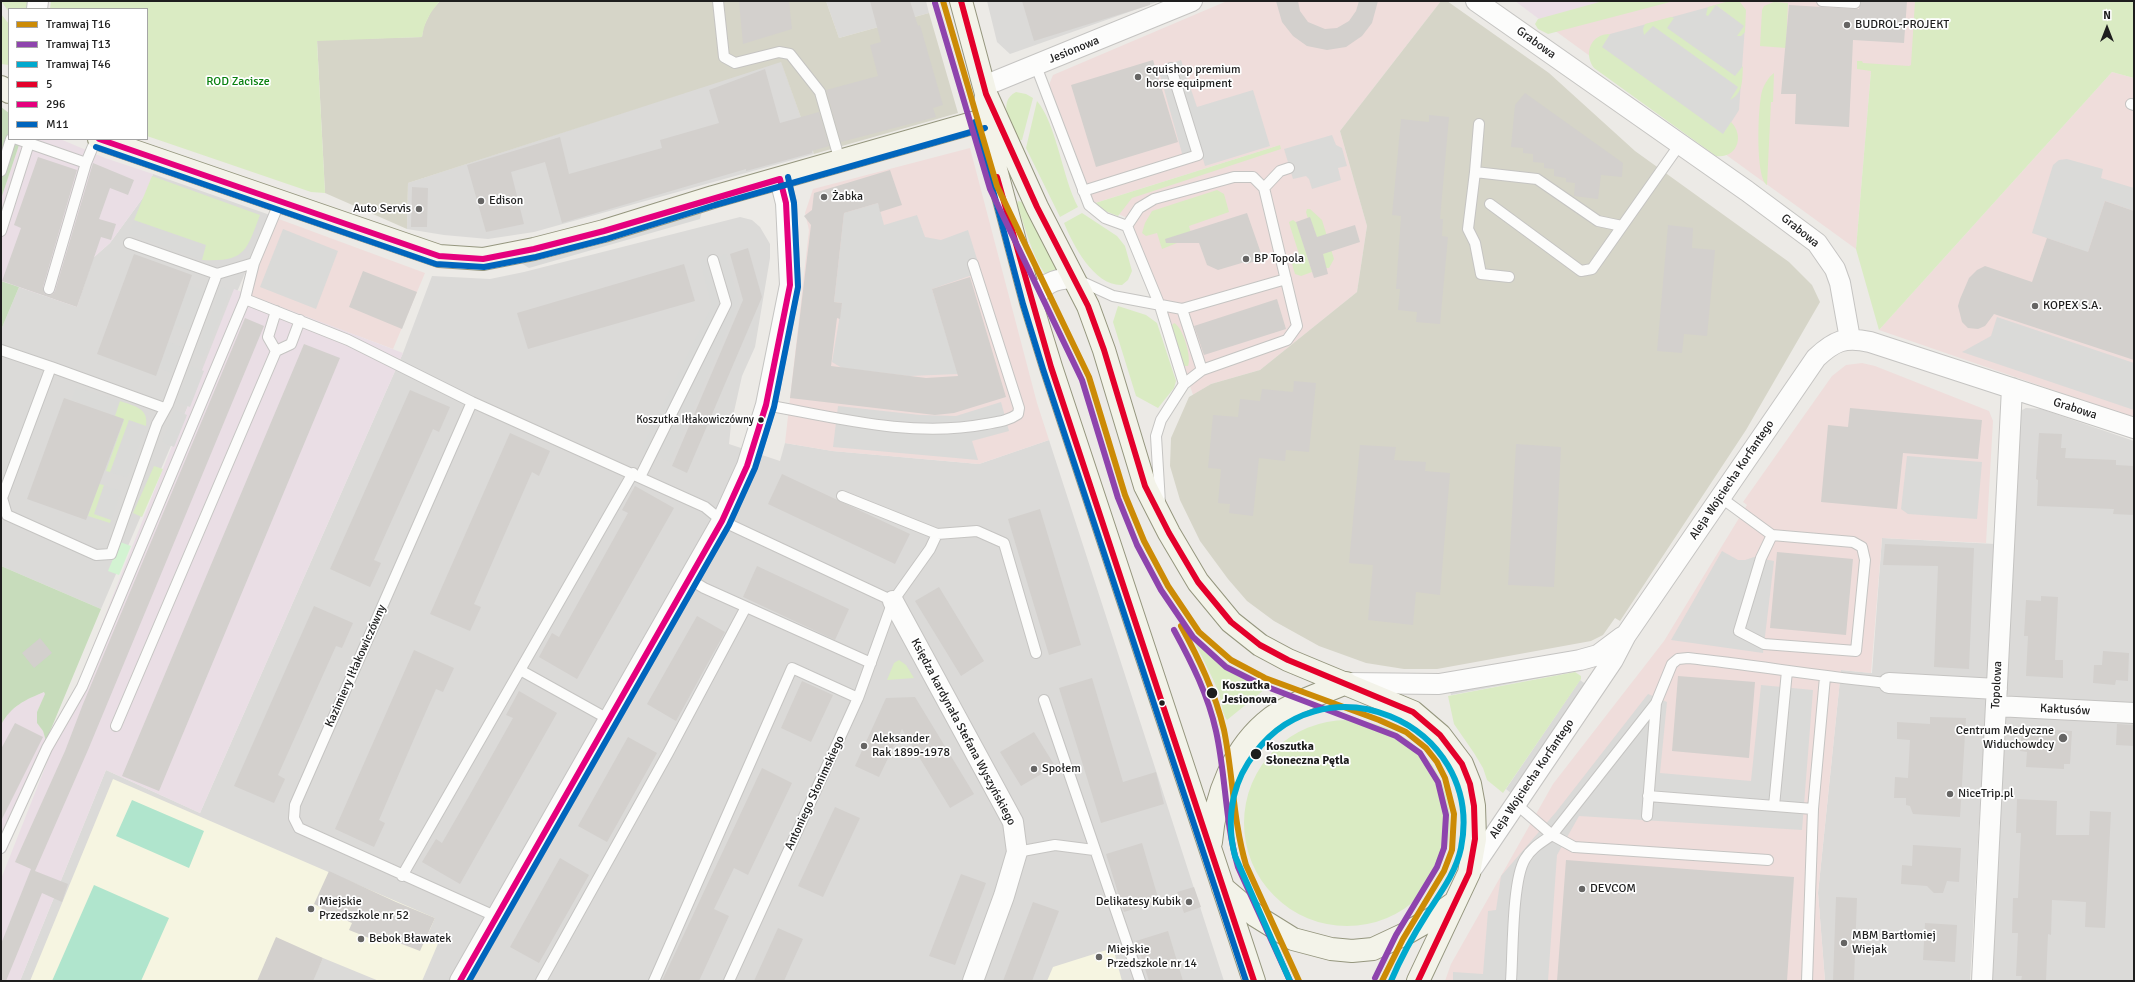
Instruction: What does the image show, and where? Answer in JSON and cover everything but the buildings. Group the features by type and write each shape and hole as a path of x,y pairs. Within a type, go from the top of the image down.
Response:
{"main road":[{"name":"Aleja Wojciecha Korfantego","path":"961,1 985,90 1022,177 1088,306 1104,350 1145,486 1161,517 1198,582 1231,622 1260,645 1288,660 1346,683"},
{"name":"Aleja Wojciecha Korfantego","path":"985,90 983,120 1031,302 1060,397 1223,888"},
{"path":"103,140 439,256 483,259 534,249 604,231 780,178 983,120 1022,177"},
{"path":"1210,850 1213,815 1220,793 1245,744 1270,719 1283,711 1346,683 1413,712 1440,735 1462,764 1470,784 1474,806 1475,839 1469,873 1418,981"},
{"path":"1223,888 1256,916 1293,939 1331,949 1352,951 1373,949 1406,934 1433,918 1457,901"},
{"path":"1223,888 1254,981"}],"street":[{"name":"Jesionowa","path":"985,90 1163,7 1192,1"},
{"name":"Grabowa","path":"1476,1 1680,144 1817,243 1835,269 1840,283 1850,339 1870,342 2134,428"},
{"path":"460,981 498,917 722,521 747,466 766,405 790,285 787,210 780,178"},
{"path":"1031,302 1044,285 1059,278 1074,278"},
{"name":"Aleja Wojciecha Korfantego","path":"1469,873 1613,660 1626,635 1816,358 1835,343 1850,339"},
{"name":"Topolowa","path":"1982,981 2012,388"},
{"name":"Księdza kardynała Stefana Wyszyńskiego","path":"893,601 1013,822 1016,852 1004,896 973,981"},
{"name":"Aleja Wojciecha Korfantego","path":"1346,683 1439,684 1580,660 1598,655 1626,635"},
{"path":"1580,660 1589,663 1595,670 1596,685"},
{"name":"Kaktusów","path":"1889,683 1996,698 2134,713"}],"lane":[{"path":"718,1 724,57 735,63 779,52 790,54 820,92 840,161"},
{"path":"1822,1 1855,3"},
{"path":"1036,66 1089,205 1105,218 1127,226 1160,306 1184,384"},
{"path":"1083,191 1198,155 1171,68"},
{"path":"1479,124 1468,229 1475,244 1481,274 1508,277"},
{"path":"1,171 11,140"},
{"path":"20,140 86,163"},
{"path":"49,290 86,163 96,140"},
{"path":"1,231 29,143"},
{"path":"1490,204 1581,271 1592,269 1680,144"},
{"path":"1264,188 1280,171 1289,168"},
{"path":"1475,172 1537,179 1598,221 1622,226"},
{"path":"1127,226 1139,208 1154,199 1234,177 1253,177 1264,188 1297,326 1287,340 1202,370 1184,384 1161,420 1156,436 1161,517"},
{"path":"1,848 47,748 82,687 244,299 254,263 280,200"},
{"path":"128,244 218,274 254,263"},
{"path":"402,876 520,670 636,475 726,304 713,260"},
{"path":"766,405 884,427 969,427 1011,419 1018,414 1019,408 973,264"},
{"path":"52,367 2,498 7,515 96,555 111,554 164,408 168,404 218,274"},
{"path":"1074,278 1113,296 1182,309 1286,278"},
{"path":"244,299 348,340 472,402 706,507 722,521 893,601"},
{"path":"1182,309 1202,370"},
{"path":"276,311 268,337 276,351"},
{"path":"116,726 276,351 291,344 300,320"},
{"path":"1,350 164,408"},
{"name":"Kazimiery Iłłakowiczówny","path":"472,402 295,805 294,818 299,828 402,876 498,917"},
{"path":"842,496 937,534 977,531 1004,543 1036,653"},
{"path":"1720,497 1772,535 1853,542 1862,547 1865,560 1856,651 1764,644 1739,631 1761,558 1772,535"},
{"name":"Antoniego Słonimskiego","path":"728,981 858,698 893,601 930,549 937,534"},
{"path":"689,579 704,588 871,662"},
{"path":"542,981 746,607"},
{"path":"1511,981 1516,890 1524,860 1532,849 1552,835 1656,703 1672,664 1678,659 1688,658 1758,666 1825,677 1889,683"},
{"path":"654,981 792,668 858,698"},
{"path":"520,670 610,720"},
{"path":"1774,806 1787,671"},
{"path":"1807,981 1813,809 1825,677"},
{"path":"1044,700 1140,981"},
{"path":"1646,816 1656,703"},
{"path":"1648,796 1813,809"},
{"path":"1515,803 1552,835 1574,847 1768,860"},
{"path":"1016,852 1055,845 1094,850"}],"shaded area":[{"path":"440,1 826,1 839,38 929,13 958,113 814,154 781,62 408,183 407,229 325,193 317,40 422,37 423,28 431,11"},
{"path":"826,1 926,1 929,13 839,38"},
{"path":"987,1 1160,1 1010,54 997,42"},
{"path":"1227,1 1441,1 1340,131 1367,226 1357,292 1260,370 1211,384 1193,395 1161,299 1127,218 1103,207 1280,145 1092,204 1049,85 1053,75"},
{"path":"1441,1 1447,1 1549,73 1635,151 1789,262 1812,285 1820,302 1746,430 1620,621 1615,618 1603,635 1591,641 1437,669 1404,669 1366,663 1319,646 1274,621 1247,601 1228,579 1200,541 1180,500 1170,466 1171,438 1189,397 1211,384 1260,370 1357,292 1367,226 1340,131"},
{"path":"1515,1 1619,1 1543,22"},
{"path":"1621,1 1939,1 1912,65 1905,73 1871,71 1856,249 1543,22"},
{"path":"1716,5 1745,26 1739,110 1723,135 1601,47 1610,34"},
{"path":"1181,60 1197,107 1253,90 1270,146 1205,166 1203,159 1185,164 1158,68"},
{"path":"781,61 814,154 534,232 488,239 444,235 407,229 408,183"},
{"path":"2112,72 2134,78 2134,418 1879,330"},
{"path":"1332,135 1336,145 1342,148 1347,166 1338,168 1341,180 1312,189 1309,179 1306,176 1293,179 1284,149"},
{"path":"21,140 62,140 105,158 153,174 145,195 110,243 93,258 77,307 1,281 1,199"},
{"path":"970,148 1037,403 1049,440 979,464 832,451 785,443 809,230 805,213 813,189"},
{"path":"2067,159 2103,169 2101,178 2134,188 2134,211 2105,201 2087,255 2075,252 2076,248 2032,233 2053,165 2059,160"},
{"path":"153,174 270,215 101,609 1,566 1,330 19,287 77,307 93,258 110,243 145,195"},
{"path":"878,203 884,225 917,215 925,237 941,240 968,230 981,272 932,289 958,374 909,376 842,368 832,362 842,303 834,302 844,213"},
{"path":"702,211 700,219 529,268 521,263"},
{"path":"740,217 752,220 760,227 770,244 770,258 755,347 742,376 731,425 729,444 780,461 785,443 833,451 979,464 1049,440 1224,981 20,981 106,770 200,813 403,353 432,276 490,279 524,272"},
{"path":"276,218 425,273 393,349 245,294"},
{"path":"134,220 207,246 202,260 129,234"},
{"path":"283,229 338,251 316,309 260,287"},
{"path":"726,254 739,302 670,462 641,449 712,306 700,261"},
{"path":"189,285 204,290 189,331 174,325"},
{"path":"222,287 230,290 204,357 196,353"},
{"path":"234,289 403,353 200,813 106,770 20,981 1,981 1,879"},
{"path":"1997,317 2134,363 2134,410 1962,352 1991,336"},
{"path":"168,341 182,347 171,373 159,368"},
{"path":"1862,363 1875,366 1989,411 1993,421 1986,543 1882,538 1871,673 1841,670 1818,893 1825,981 1445,981 1451,964 1553,784 1664,641 1747,505 1743,502 1832,376 1846,365"},
{"path":"191,366 204,371 190,407 177,402"},
{"path":"76,387 120,401 115,416 72,400"},
{"path":"1001,402 1009,431 972,441 978,460 833,447 838,406 920,415 956,416"},
{"path":"2026,408 2041,409 2134,441 2134,705 2010,698 2005,692 2020,411"},
{"path":"175,410 187,415 174,447 162,442"},
{"path":"129,419 146,426 127,478 110,472"},
{"path":"1907,456 1982,462 1977,519 1908,514 1901,509"},
{"path":"104,485 121,491 111,520 94,514"},
{"path":"1882,538 1995,544 1970,981 1825,981 1818,893 1841,670 1872,673"},
{"path":"1722,551 1738,560 1745,560 1754,557 1774,561 1763,653 1671,640"},
{"path":"1572,664 1573,672 1451,695 1450,689"},
{"path":"1580,680 1587,685 1512,794 1506,789"},
{"path":"1761,685 1813,690 1802,830 1579,816 1557,855 1548,981 1453,981 1453,972 1483,974 1488,911 1496,910 1501,876 1556,812 1648,694 1667,702 1660,773 1751,781"},
{"path":"44,692 46,694 37,712 37,723 43,731 46,741 1,835 1,725 7,713 25,700"},
{"path":"2003,716 2134,721 2134,981 1991,981"},
{"path":"113,779 435,918 428,934 440,939 422,981 379,981 323,958 312,981 30,981"},
{"name":"Miejskie Przedszkole nr 14","path":"1113,948 1122,981 1047,981 1053,967"}],"green space":[{"path":"1,1 30,1 29,8 8,8 8,11"},
{"name":"ROD Zacisze","path":"51,1 440,1 428,18 422,37 317,41 325,193 311,192 148,136 148,8 50,8"},
{"path":"1603,1 1674,1 1548,34 1538,29 1535,24 1538,19"},
{"path":"1729,1 1740,2 1746,10 1745,32 1741,36 1737,36 1744,26 1716,5 1708,16 1706,15 1708,7"},
{"path":"1915,1 2134,1 2134,78 2112,72 1879,330 1856,249 1871,71 1857,69 1857,61 1862,61 1863,63 1911,65"},
{"path":"1774,2 1788,3 1786,48 1760,46 1762,10 1764,6"},
{"path":"1,14 8,23 8,65 1,64"},
{"path":"1671,17 1674,18 1667,28 1735,76 1743,66 1740,90 1735,97 1730,100 1738,87 1653,26 1644,35 1643,29 1645,24"},
{"path":"1610,34 1602,47 1723,134 1731,122 1738,134 1737,145 1734,150 1723,156 1716,156 1594,68 1589,56 1591,45 1598,37"},
{"path":"1774,73 1767,185 1763,179 1759,155 1759,110 1765,83"},
{"path":"1016,92 1026,94 1033,98 1022,140 1018,141 1009,122 1006,108 1010,96"},
{"path":"1037,101 1050,123 1072,195 1078,207 1060,217 1026,148"},
{"path":"1,107 8,112 8,140 21,140 1,199"},
{"path":"1280,145 1281,149 1132,198 1118,216 1089,205"},
{"path":"152,176 260,215 247,246 236,256 227,259 202,260 206,245 134,220"},
{"path":"1217,190 1224,194 1229,212 1189,226 1192,237 1162,249 1157,233 1146,236 1142,233 1145,223 1152,211"},
{"path":"1018,201 1022,202 1057,270 1045,274 1040,266 1029,240 1017,204"},
{"path":"1307,209 1310,209 1322,220 1334,259 1329,268 1326,268 1322,263 1325,262 1314,229 1311,229 1306,212"},
{"path":"1082,213 1117,236 1125,246 1132,271 1128,280 1122,285 1112,284 1102,279 1086,263 1079,253 1064,223"},
{"path":"1293,220 1297,223 1312,272 1301,276 1295,274 1290,257 1299,254 1289,222"},
{"path":"1,281 19,287 1,330"},
{"path":"1118,306 1146,315 1157,323 1176,381 1174,388 1158,408 1136,396 1113,322"},
{"path":"1174,323 1181,330 1186,343 1189,356 1188,366 1184,366 1182,362 1171,326"},
{"path":"120,401 135,406 143,411 146,426 129,420 110,472 106,471 124,420 115,416"},
{"path":"154,466 163,469 142,517 133,513"},
{"path":"99,484 104,485 94,514 111,520 110,523 88,516"},
{"path":"120,542 131,546 119,575 108,571"},
{"path":"1,566 101,609 46,741 43,731 37,723 37,712 45,694 44,692 19,704 9,713 1,725"},
{"path":"1192,634 1214,654 1231,666 1270,685 1227,720 1219,693"},
{"path":"899,660 906,665 914,678 887,680 894,663"},
{"path":"1575,672 1581,676 1581,679 1503,793 1487,780 1483,768 1454,724 1448,696"},
{"path":"1347,720 1367,722 1386,728 1395,732 1420,750 1438,775 1442,784 1448,803 1450,823 1448,843 1442,862 1438,871 1420,896 1395,914 1386,918 1367,924 1347,926 1327,924 1308,918 1299,914 1274,896 1256,871 1252,862 1246,843 1244,823 1246,803 1252,784 1256,775 1274,750 1299,732 1308,728 1327,722"},
{"path":"132,800 204,831 189,868 116,836"},
{"path":"94,885 169,918 141,981 52,981"}],"tram line":[{"name":"T16","path":"943,1 997,186 1089,377 1125,495 1144,541 1168,586 1199,632 1231,660 1265,678 1379,720 1406,732 1426,748 1437,762 1445,778 1454,814 1452,850 1444,871 1403,939 1382,981"},
{"name":"T13","path":"935,3 990,189 1082,380 1118,498 1137,545 1161,590 1193,637 1226,667 1262,685 1396,736 1420,753 1438,782 1446,815 1444,848 1437,867 1396,935 1375,978"},
{"name":"T16","path":"1181,626 1206,676 1216,702 1224,730 1238,832 1246,865 1299,981"},
{"name":"T13","path":"1174,630 1199,679 1213,718 1222,765 1230,834 1238,867 1290,981"},
{"name":"T46","path":"1290,981 1235,856 1231,832 1234,797 1237,785 1248,763 1278,729 1314,711 1353,707 1390,716 1423,736 1448,766 1462,804 1461,848 1456,865 1448,882 1413,937 1391,981"}],"transit line":[{"name":"5","path":"961,1 986,94 1037,207 1088,306 1104,350 1145,486 1169,533 1198,582 1231,622 1260,645 1288,660 1413,712 1440,735 1462,764 1470,784 1474,806 1475,839 1469,873 1418,981"},
{"name":"M11","path":"975,122 1023,304 1043,369 1246,981"},
{"name":"M11","path":"96,147 436,264 484,267 536,257 606,239 715,205 985,128"},
{"name":"296","path":"102,140 439,256 483,259 534,249 604,231 780,179"},
{"name":"M11","path":"469,981 729,525 755,468 774,407 798,287 794,203 788,177"},
{"name":"5","path":"997,177 1051,367 1254,981"},
{"name":"296","path":"460,981 722,521 747,466 766,405 790,285 786,203 780,179"}],"place":[{"name":"BUDROL-PROJEKT","path":"1847,25"},
{"name":"equishop premium horse equipment","path":"1138,77"},
{"name":"Żabka","path":"824,197"},
{"name":"Edison","path":"481,201"},
{"name":"Auto Servis","path":"419,209"},
{"name":"BP Topola","path":"1246,259"},
{"name":"KOPEX S.A.","path":"2035,306"},
{"name":"Koszutka Iłłakowiczówny","path":"761,420"},
{"name":"Koszutka Jesionowa","path":"1212,693"},
{"name":"Centrum Medyczne Widuchowdcy","path":"2063,738"},
{"name":"Aleksander Rak 1899-1978","path":"864,746"},
{"name":"Koszutka Słoneczna Pętla","path":"1256,754"},
{"name":"Społem","path":"1034,769"},
{"name":"NiceTrip.pl","path":"1950,794"},
{"name":"DEVCOM","path":"1582,889"},
{"name":"Delikatesy Kubik","path":"1189,902"},
{"name":"Miejskie Przedszkole nr 52","path":"311,909"},
{"name":"Bebok Bławatek","path":"361,939"},
{"name":"MBM Bartłomiej Wiejak","path":"1844,943"},
{"name":"Miejskie Przedszkole nr 14","path":"1099,957"}]}
